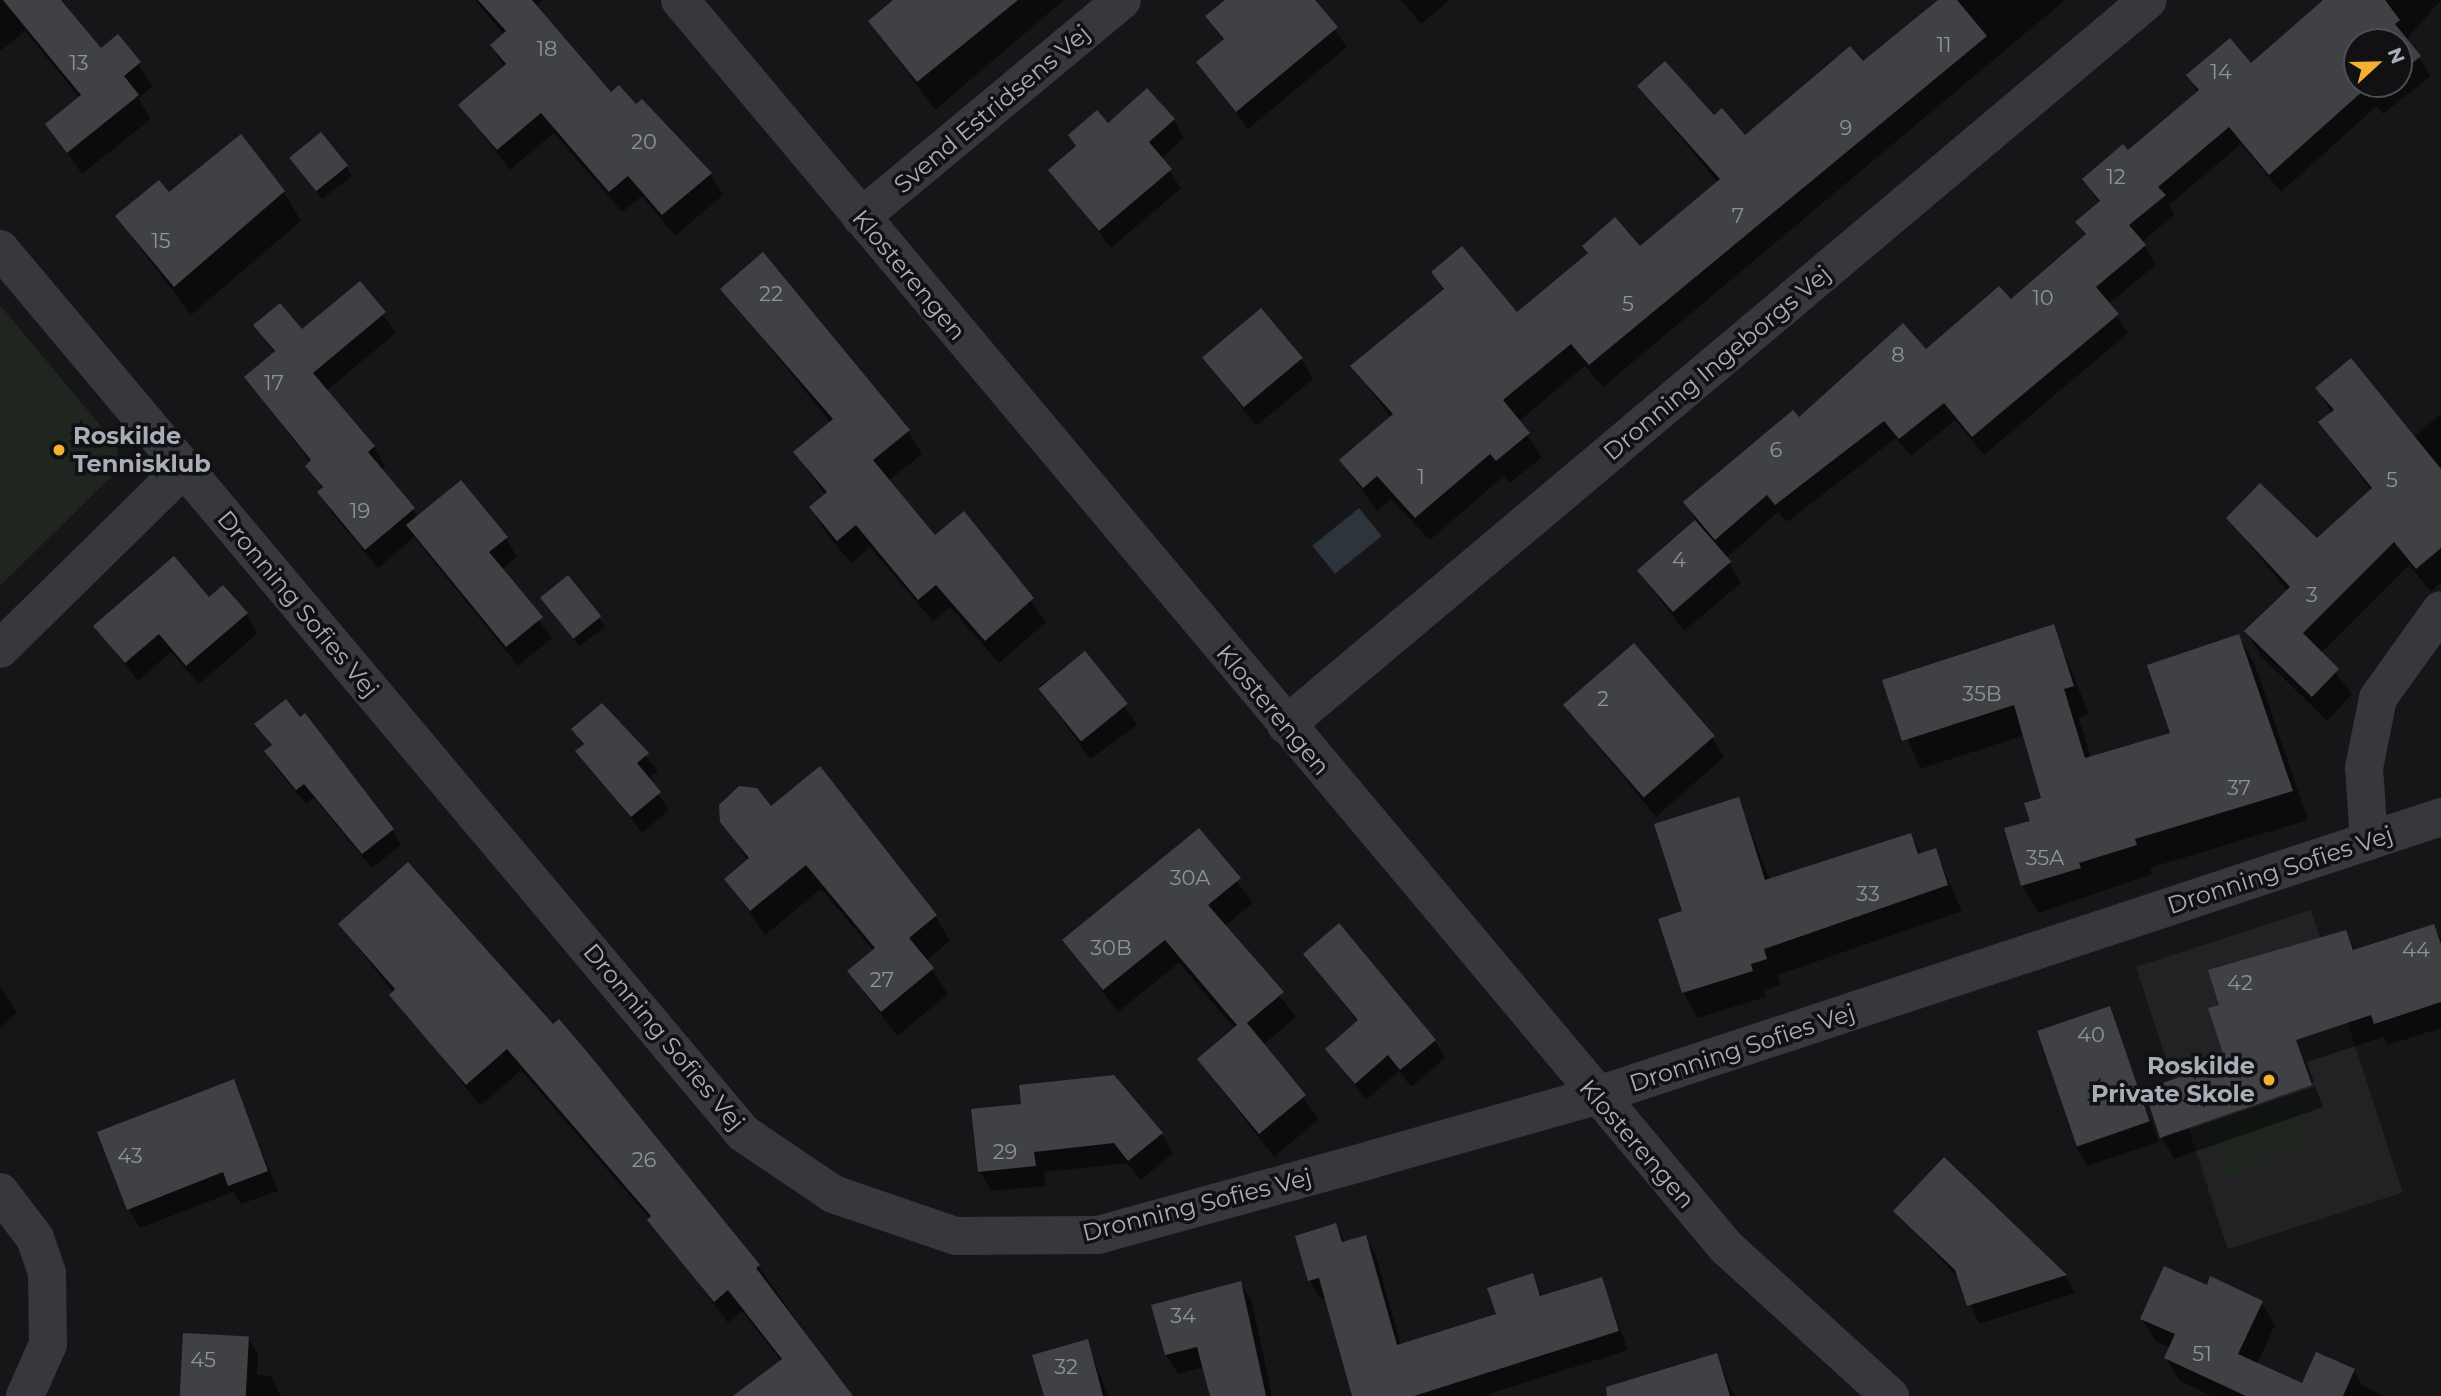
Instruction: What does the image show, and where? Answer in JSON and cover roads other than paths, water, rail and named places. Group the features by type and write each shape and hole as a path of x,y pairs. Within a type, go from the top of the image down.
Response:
{"street":[{"name":"Klosterengen","path":"680,0 1595,1096 1751,1276 1890,1396"},
{"name":"Svend Estridsens Vej","path":"861,217 1122,0"},
{"name":"Dronning Ingeborgs Vej","path":"1286,726 2148,0"},
{"name":"Dronning Sofies Vej","path":"0,249 743,1133 833,1194 956,1236 1098,1236 1595,1096 2441,817"},
{"path":"0,649 184,468"},
{"path":"2369,841 2364,768 2378,698 2441,610"},
{"path":"0,1192 35,1238 47,1273 48,1345 25,1396"}],"place":[{"name":"Roskilde Tennisklub","path":"59,450"},
{"name":"Roskilde Private Skole","path":"2269,1080"}]}
